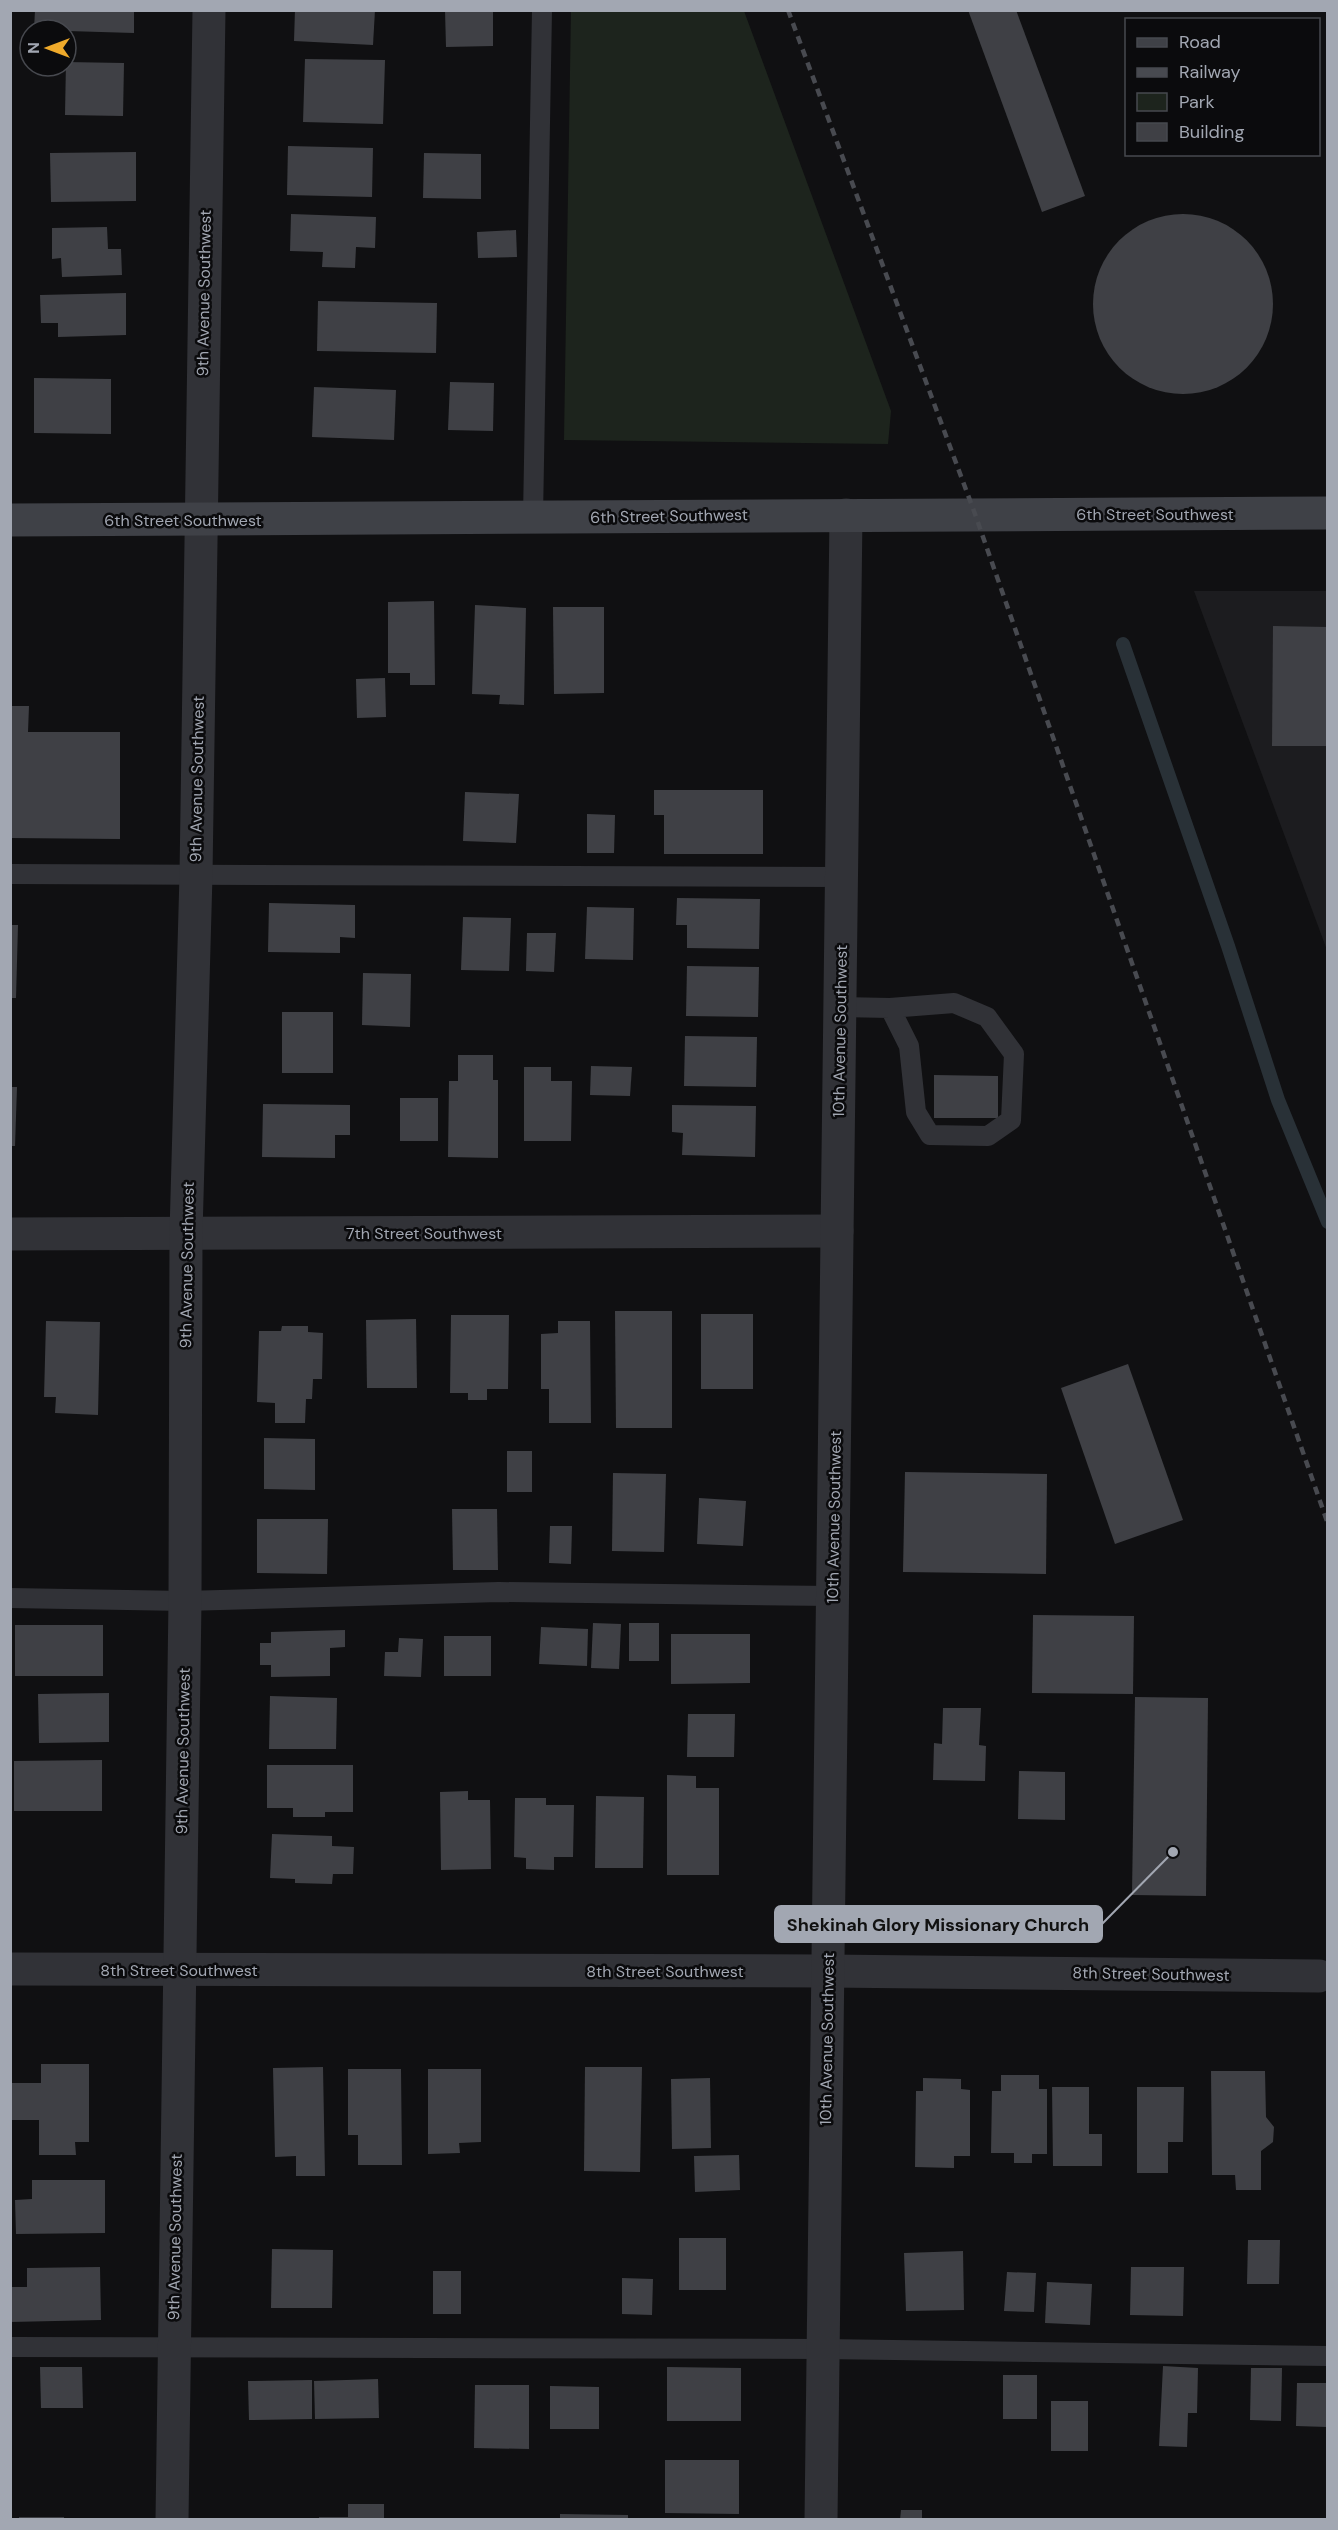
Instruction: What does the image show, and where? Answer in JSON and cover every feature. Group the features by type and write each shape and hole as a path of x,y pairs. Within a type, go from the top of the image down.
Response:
{"main road":[{"name":"6th Street Southwest","path":"10,520 1328,513"}],"street":[{"name":"9th Avenue Southwest","path":"172,2520 185,1601 186,1233 196,875 209,10"},
{"name":"10th Avenue Southwest","path":"821,2520 846,515"},
{"name":"7th Street Southwest","path":"10,1234 837,1231"},
{"name":"8th Street Southwest","path":"10,1970 828,1971 1323,1978"}],"lane":[{"path":"533,518 542,10"},
{"path":"10,874 842,877"},
{"path":"840,1007 890,1008 954,1003 987,1017 1014,1053 1011,1120 988,1136 930,1135 916,1112 909,1046 890,1008"},
{"path":"10,1598 185,1601 499,1592 833,1596"},
{"path":"10,2347 823,2349 1328,2356"}],"shaded area":[{"path":"1194,591 1327,591 1327,950"}],"green space":[{"path":"571,11 744,11 891,411 888,444 564,440"}],"building":[{"path":"35,10 134,10 134,33 78,31 78,18 35,18"},
{"path":"295,10 375,10 373,45 294,41"},
{"path":"445,10 493,10 493,46 446,47"},
{"path":"968,10 1016,10 1085,196 1042,212"},
{"path":"305,59 385,60 383,124 303,122"},
{"path":"78,62 124,63 123,116 65,115 66,78 78,78"},
{"path":"288,146 373,148 372,197 287,195"},
{"path":"136,152 136,201 51,202 50,153"},
{"path":"424,153 481,154 481,199 423,198"},
{"path":"291,214 376,217 375,248 356,247 355,268 322,267 323,252 290,251"},
{"path":"1183,214 1217,221 1246,241 1266,270 1273,304 1266,338 1246,367 1217,387 1183,394 1149,387 1120,367 1100,338 1093,304 1100,270 1120,241 1149,221"},
{"path":"107,227 108,249 121,249 122,275 62,277 61,258 52,259 52,228"},
{"path":"516,230 517,257 478,258 477,232"},
{"path":"126,293 126,335 58,337 58,323 41,323 40,295"},
{"path":"318,301 437,303 436,353 317,351"},
{"path":"34,378 111,379 111,434 34,433"},
{"path":"450,382 494,383 493,431 448,430"},
{"path":"314,387 396,390 394,440 312,437"},
{"path":"434,601 435,685 410,685 410,673 388,673 388,602"},
{"path":"475,605 526,608 524,705 499,704 500,695 472,694"},
{"path":"553,607 604,607 604,693 554,694"},
{"path":"1273,626 1328,627 1328,746 1272,746"},
{"path":"385,678 386,717 357,718 356,679"},
{"path":"10,706 29,706 28,732 120,732 120,839 10,838"},
{"path":"654,790 763,790 763,854 664,854 664,815 654,815"},
{"path":"465,792 519,794 516,843 463,841"},
{"path":"587,814 615,815 614,853 587,853"},
{"path":"677,898 760,899 759,949 687,948 687,925 676,925"},
{"path":"269,903 355,905 355,938 340,937 340,953 268,952"},
{"path":"587,907 634,908 633,960 585,959"},
{"path":"463,917 511,918 509,971 461,970"},
{"path":"10,925 18,925 16,998 10,998"},
{"path":"527,933 556,933 554,972 526,971"},
{"path":"687,966 759,967 758,1017 686,1016"},
{"path":"363,973 411,974 410,1027 362,1025"},
{"path":"282,1012 333,1012 333,1073 282,1073"},
{"path":"685,1036 757,1037 756,1087 684,1086"},
{"path":"458,1055 493,1055 493,1080 498,1080 498,1158 448,1157 449,1081 458,1081"},
{"path":"591,1066 632,1067 630,1096 590,1095"},
{"path":"524,1067 551,1067 551,1081 572,1081 571,1141 524,1141"},
{"path":"934,1075 998,1076 998,1118 934,1118"},
{"path":"10,1087 17,1087 15,1146 10,1146"},
{"path":"400,1098 438,1098 438,1141 400,1141"},
{"path":"263,1104 350,1105 350,1135 335,1135 335,1158 262,1157"},
{"path":"672,1105 756,1106 755,1157 682,1155 683,1133 672,1132"},
{"path":"615,1311 672,1311 672,1428 616,1428"},
{"path":"701,1314 753,1314 753,1389 701,1389"},
{"path":"451,1315 509,1315 508,1389 487,1389 487,1400 468,1400 468,1393 450,1393"},
{"path":"416,1319 417,1388 367,1388 366,1320"},
{"path":"46,1321 100,1322 98,1415 55,1413 56,1397 44,1397"},
{"path":"558,1321 590,1321 591,1423 549,1423 549,1389 541,1389 541,1334 558,1333"},
{"path":"282,1326 308,1326 308,1332 323,1333 322,1379 313,1379 312,1399 306,1399 305,1423 275,1423 275,1403 257,1402 259,1331 281,1331"},
{"path":"1128,1364 1183,1520 1115,1544 1061,1388"},
{"path":"264,1438 315,1439 315,1490 264,1489"},
{"path":"507,1451 532,1451 532,1492 507,1492"},
{"path":"905,1472 1047,1474 1046,1574 903,1572"},
{"path":"613,1473 666,1474 664,1552 612,1551"},
{"path":"699,1498 746,1501 743,1546 697,1544"},
{"path":"452,1509 497,1509 498,1570 453,1570"},
{"path":"257,1519 328,1519 327,1574 257,1573"},
{"path":"550,1526 572,1526 571,1564 549,1563"},
{"path":"1033,1615 1134,1616 1133,1694 1032,1693"},
{"path":"593,1623 621,1624 619,1669 591,1668"},
{"path":"629,1623 659,1623 659,1661 629,1661"},
{"path":"15,1625 103,1625 103,1676 15,1676"},
{"path":"541,1627 588,1629 587,1666 539,1664"},
{"path":"345,1630 345,1647 330,1648 330,1676 271,1677 271,1665 260,1665 260,1643 271,1643 271,1632"},
{"path":"671,1634 750,1634 750,1683 671,1684"},
{"path":"444,1636 491,1636 491,1676 444,1676"},
{"path":"399,1638 423,1639 421,1677 384,1676 385,1652 398,1652"},
{"path":"109,1693 109,1742 39,1743 38,1694"},
{"path":"270,1696 337,1698 336,1749 269,1749"},
{"path":"1135,1697 1208,1698 1206,1896 1132,1895"},
{"path":"943,1708 981,1708 979,1745 986,1746 985,1781 933,1780 934,1743 942,1744"},
{"path":"688,1714 735,1714 734,1757 687,1757"},
{"path":"102,1760 102,1811 14,1811 14,1761"},
{"path":"267,1765 353,1765 353,1812 325,1812 325,1817 293,1817 293,1808 267,1808"},
{"path":"1019,1771 1065,1772 1065,1820 1018,1819"},
{"path":"667,1775 696,1776 696,1788 719,1788 719,1875 667,1875"},
{"path":"468,1791 468,1800 490,1800 491,1869 441,1870 440,1792"},
{"path":"596,1796 644,1797 643,1868 595,1868"},
{"path":"515,1798 546,1798 546,1805 574,1805 573,1857 554,1857 554,1870 526,1869 526,1858 514,1857"},
{"path":"272,1834 332,1836 332,1846 354,1847 353,1874 333,1874 332,1884 295,1883 295,1879 270,1878"},
{"path":"41,2064 89,2064 89,2142 75,2142 76,2155 39,2155 39,2120 12,2120 12,2083 41,2083"},
{"path":"323,2067 325,2176 296,2176 296,2156 275,2157 273,2068"},
{"path":"585,2067 642,2067 640,2172 584,2171"},
{"path":"348,2069 401,2069 402,2165 358,2165 358,2135 348,2135"},
{"path":"428,2069 481,2069 481,2142 459,2143 460,2153 428,2154"},
{"path":"1211,2071 1265,2071 1266,2117 1274,2127 1273,2142 1261,2151 1261,2190 1236,2190 1235,2175 1212,2175"},
{"path":"1001,2075 1039,2075 1039,2089 1047,2089 1047,2154 1032,2154 1032,2163 1014,2163 1014,2153 991,2153 992,2091 1001,2091"},
{"path":"710,2078 711,2148 672,2149 671,2079"},
{"path":"923,2078 961,2079 961,2089 970,2090 970,2156 954,2156 954,2168 915,2167 916,2091 923,2091"},
{"path":"1052,2087 1089,2087 1089,2134 1102,2134 1102,2166 1053,2166"},
{"path":"1137,2087 1184,2087 1183,2142 1168,2142 1168,2173 1137,2173"},
{"path":"739,2155 740,2190 695,2192 694,2156"},
{"path":"32,2180 105,2180 105,2233 16,2234 15,2200 32,2199"},
{"path":"679,2238 726,2238 726,2290 679,2290"},
{"path":"1248,2240 1280,2240 1279,2284 1247,2284"},
{"path":"272,2249 333,2250 332,2308 271,2308"},
{"path":"963,2251 964,2310 906,2311 904,2253"},
{"path":"100,2267 101,2320 10,2322 10,2287 27,2287 27,2268"},
{"path":"1131,2267 1184,2267 1183,2316 1130,2315"},
{"path":"433,2271 461,2271 461,2314 433,2314"},
{"path":"1007,2272 1036,2273 1034,2312 1004,2311"},
{"path":"622,2278 653,2279 652,2315 622,2314"},
{"path":"1047,2282 1092,2284 1090,2325 1045,2323"},
{"path":"1163,2366 1198,2368 1197,2413 1188,2413 1187,2447 1159,2446"},
{"path":"40,2367 82,2367 83,2408 41,2408"},
{"path":"667,2367 741,2368 741,2421 667,2421"},
{"path":"1251,2368 1282,2368 1281,2421 1250,2420"},
{"path":"1003,2375 1037,2375 1037,2419 1003,2419"},
{"path":"378,2379 379,2418 315,2419 314,2381"},
{"path":"312,2380 312,2419 249,2420 248,2381"},
{"path":"1297,2383 1327,2383 1327,2427 1296,2426"},
{"path":"475,2385 529,2385 529,2449 474,2448"},
{"path":"550,2386 599,2387 599,2429 550,2429"},
{"path":"1051,2401 1088,2401 1088,2451 1051,2451"},
{"path":"665,2460 739,2460 739,2514 665,2513"},
{"path":"348,2504 384,2504 384,2520 319,2520 319,2517 348,2517"},
{"path":"901,2510 922,2510 922,2520 900,2520"},
{"path":"560,2514 628,2515 628,2520 560,2520"},
{"path":"19,2517 64,2517 64,2520 19,2520"}],"waterway":[{"path":"1123,644 1228,946 1278,1100 1328,1222"}],"railway":[{"path":"788,10 975,514 1328,1524"}],"place":[{"name":"Shekinah Glory Missionary Church","path":"1173,1852"}]}
